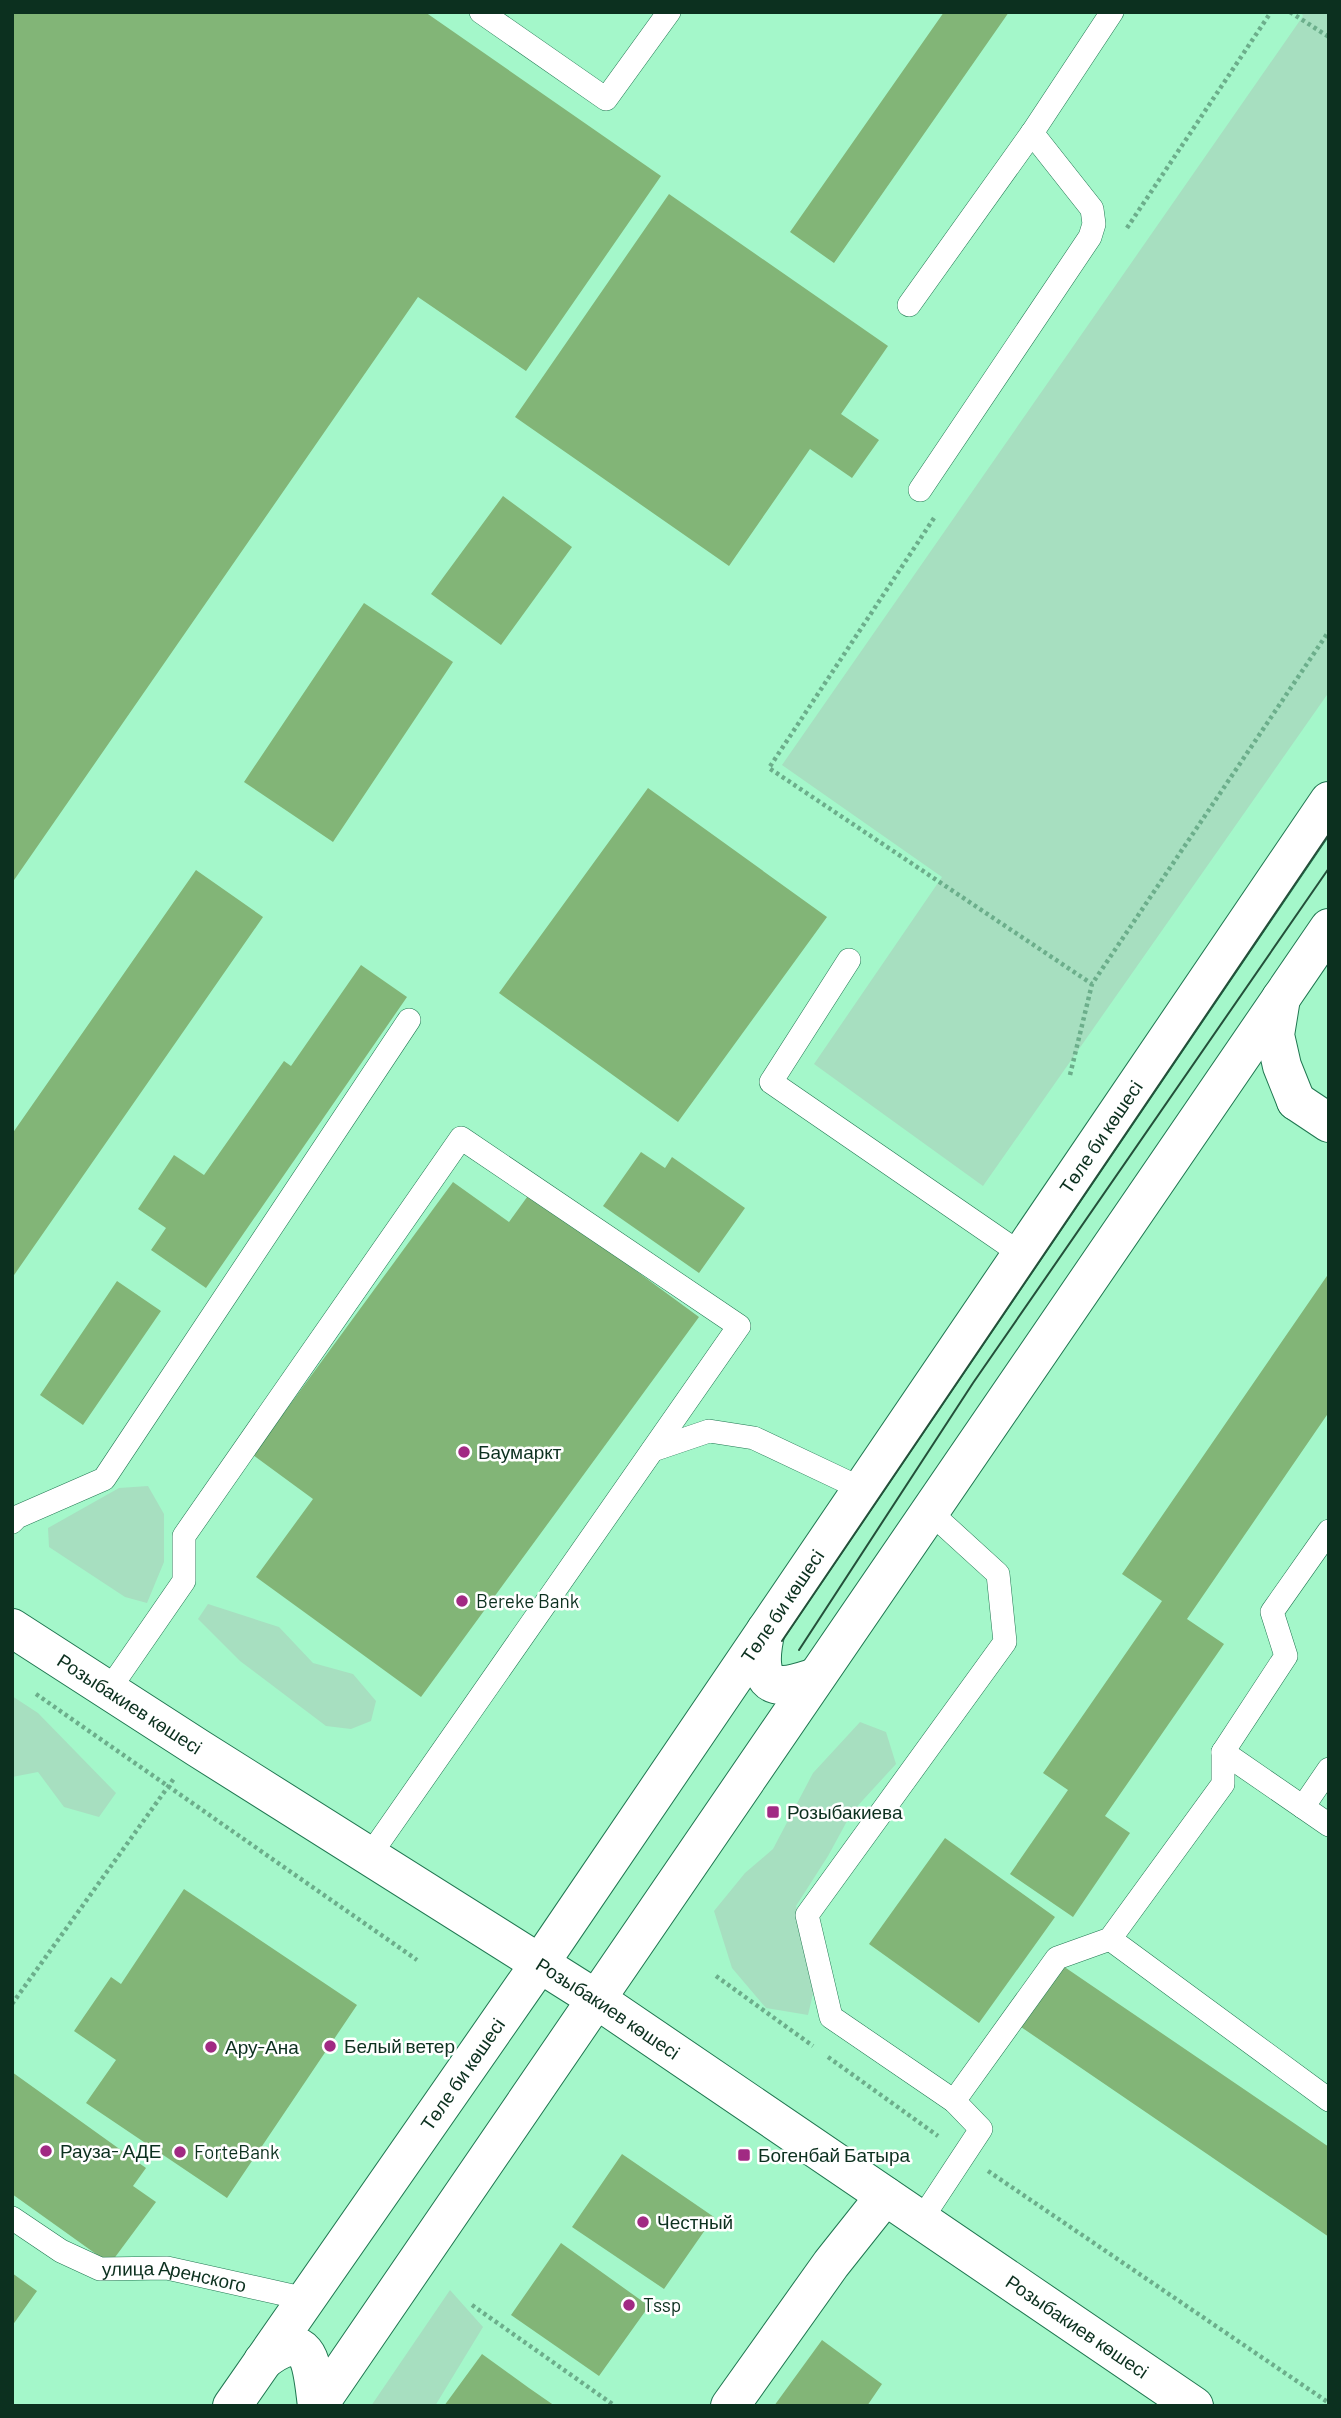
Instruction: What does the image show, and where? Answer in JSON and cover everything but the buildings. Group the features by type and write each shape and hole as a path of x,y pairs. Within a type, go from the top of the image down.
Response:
{"main road":[{"name":"Төле би көшесі","path":"232,2406 540,1963 1329,801"},
{"path":"317,2406 1329,928"},
{"path":"1281,998 1275,1035 1282,1066 1296,1101 1329,1124"},
{"name":"Розыбакиев көшесі","path":"12,1628 596,1999 1194,2406"},
{"path":"766,1629 761,1654 763,1673 773,1684 783,1685 816,1677"},
{"path":"730,2406 824,2274 885,2196"},
{"path":"263,2361 280,2348 290,2346 308,2354 312,2362 317,2406"}],"lane":[{"path":"481,12 606,99 669,12"},
{"path":"909,305 1032,133 1112,12"},
{"path":"920,490 1090,237 1094,224 1091,209 1032,133"},
{"path":"849,960 771,1082 1021,1254"},
{"path":"12,1522 17,1517 103,1479 409,1020"},
{"path":"108,1691 184,1581 184,1536 461,1138 739,1326 370,1855"},
{"path":"653,1450 709,1431 754,1438 862,1489"},
{"path":"921,2220 981,2129 954,2101 831,2017 807,1915 1005,1642 998,1574 930,1512"},
{"path":"954,2101 1057,1958 1110,1939 1223,1784 1223,1752 1286,1656 1272,1612 1329,1531"},
{"path":"1223,1752 1329,1825"},
{"path":"1303,1807 1329,1769"},
{"path":"1110,1939 1329,2100"},
{"name":"улица Аренского","path":"12,2218 61,2251 100,2269 167,2268 306,2299"}],"path":[{"path":"1124,233 1271,12"},
{"path":"1290,12 1329,37"},
{"path":"939,512 769,768 1092,984"},
{"path":"1070,1075 1092,984 1329,631"},
{"path":"34,1693 416,1961"},
{"path":"12,2004 167,1787 198,1748"},
{"path":"716,1976 964,2155 1329,2403"},
{"path":"472,2305 615,2406"}],"green space":[{"path":"1301,12 1329,12 1329,692 983,1186 814,1064 942,877 782,765 1303,16"},
{"path":"148,1486 164,1514 164,1562 147,1603 125,1597 49,1547 48,1528 119,1488"},
{"path":"208,1604 279,1627 313,1663 353,1674 376,1701 371,1721 351,1729 326,1726 240,1661 198,1619"},
{"path":"12,1696 38,1713 116,1793 99,1817 64,1807 38,1772 12,1777"},
{"path":"860,1722 886,1732 896,1764 852,1812 796,1906 816,1981 808,2015 766,2008 732,1968 714,1911 745,1873 773,1849 813,1773"},
{"path":"450,2290 483,2327 435,2406 371,2406"}],"tram line":[{"path":"782,1641 1329,834"},
{"path":"799,1650 973,1383 1329,868"}],"place":[{"name":"Баумаркт","path":"464,1452"},
{"name":"Bereke Bank","path":"462,1601"},
{"name":"Розыбакиева","path":"773,1812"},
{"name":"Белый ветер","path":"330,2046"},
{"name":"Ару-Ана","path":"211,2047"},
{"name":"Рауза- АДЕ","path":"46,2151"},
{"name":"ForteBank","path":"180,2152"},
{"name":"Богенбай Батыра","path":"744,2155"},
{"name":"Честный","path":"643,2222"},
{"name":"Tssp","path":"629,2305"}]}
